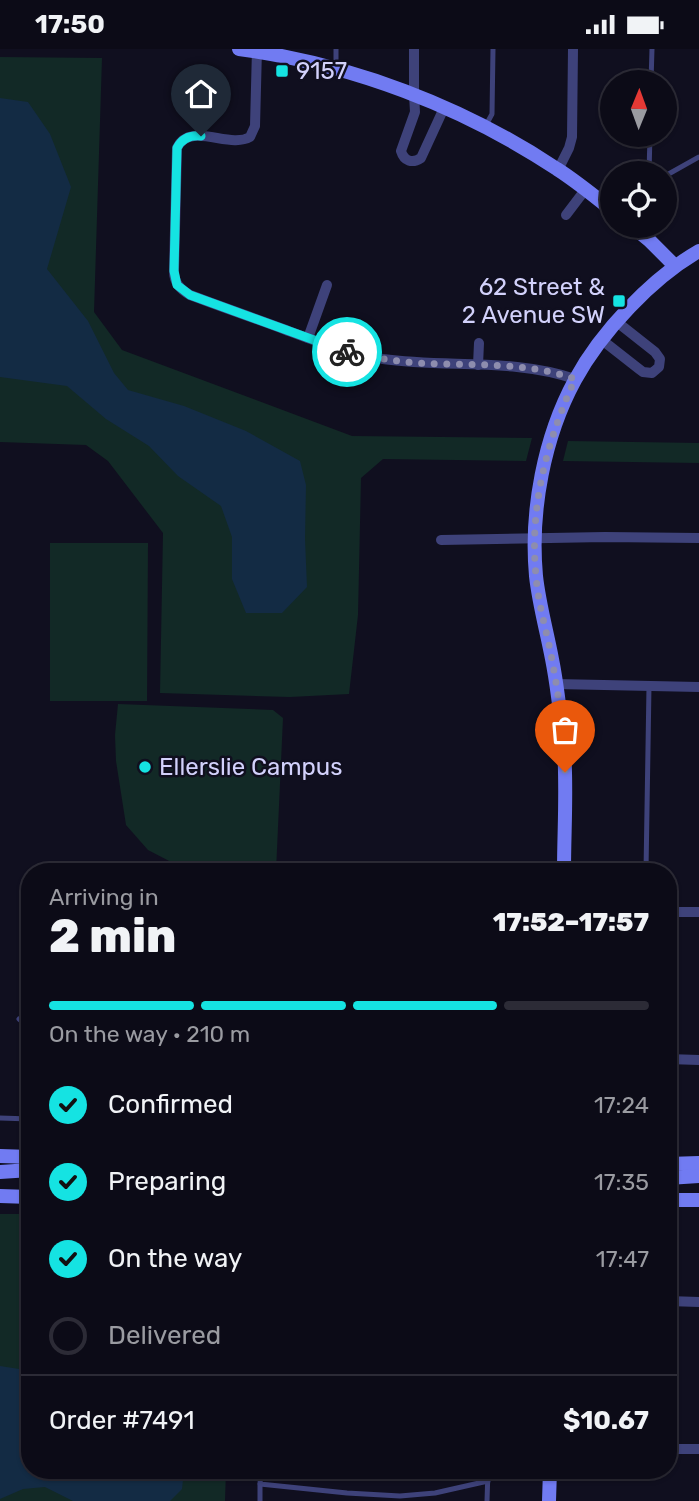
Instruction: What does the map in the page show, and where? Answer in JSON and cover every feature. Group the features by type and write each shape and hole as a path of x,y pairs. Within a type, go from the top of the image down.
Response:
{"street":[{"path":"239,49 257,50 335,69 414,95 485,127 558,170 600,201"},
{"path":"414,49 415,112 401,151 403,157 414,162 421,158 444,108"},
{"path":"558,170 572,137 573,49"},
{"path":"257,50 255,126 250,137 239,141 191,136 177,148 174,271 177,285 190,295 344,351 418,363 550,372 575,379"},
{"path":"566,215 585,190"},
{"path":"646,238 675,266"},
{"path":"564,863 564,751 556,684 536,576 537,502 548,450 575,379 602,340 643,294 675,266 699,251"},
{"path":"308,338 327,285"},
{"path":"602,340 643,372 652,373 659,367 660,359 655,352 617,321"},
{"path":"478,365 479,343"},
{"path":"441,540 699,538"},
{"path":"556,684 699,687"},
{"path":"677,912 699,912"},
{"path":"677,1059 699,1060"},
{"path":"0,1156 21,1157"},
{"path":"677,1164 699,1163"},
{"path":"0,1172 21,1171"},
{"path":"677,1177 699,1176"},
{"path":"0,1196 21,1197"},
{"path":"677,1200 699,1200"},
{"path":"677,1301 699,1302"},
{"path":"677,1449 699,1450"},
{"path":"550,1479 550,1501"}],"lane":[{"path":"335,69 336,49"},
{"path":"485,127 492,114 493,49"},
{"path":"651,70 652,49"},
{"path":"677,169 699,157"},
{"path":"646,863 649,686"},
{"path":"0,1118 21,1119"},
{"path":"260,1479 260,1501"},
{"path":"260,1484 400,1496 435,1493 488,1481 487,1501"}],"green space":[{"path":"0,57 102,58 94,312 122,350 352,436 532,438 526,461 383,459 361,478 358,615 349,694 290,697 160,693 163,533 108,461 86,445 0,442"},
{"path":"568,441 699,443 699,463 563,461"},
{"path":"50,543 148,543 147,701 50,701"},
{"path":"118,704 273,710 283,718 276,863 173,863 148,850 126,825 116,761"},
{"path":"0,1214 21,1214 21,1479 226,1479 225,1501 0,1501"}],"water":[{"path":"0,98 28,102 50,134 71,187 47,269 88,321 114,373 128,390 184,406 246,431 300,461 306,485 307,587 282,613 246,613 232,579 232,537 221,506 178,476 149,446 106,419 67,386 0,377"},
{"path":"0,1366 21,1368 21,1479 183,1479 182,1489 170,1501 73,1501 45,1487 23,1489 0,1499"}],"way so far":[{"path":"347,352 418,363 488,365 550,372 575,379 542,472 535,538 536,576 556,684 565,772"}],"place":[{"name":"9157","path":"282,71"},
{"name":"62 Street & 2 Avenue SW","path":"619,301"},
{"name":"Ellerslie Campus","path":"145,767"}],"route":[{"path":"201,136 186,138 177,148 174,275 177,285 190,295 347,352"}]}
